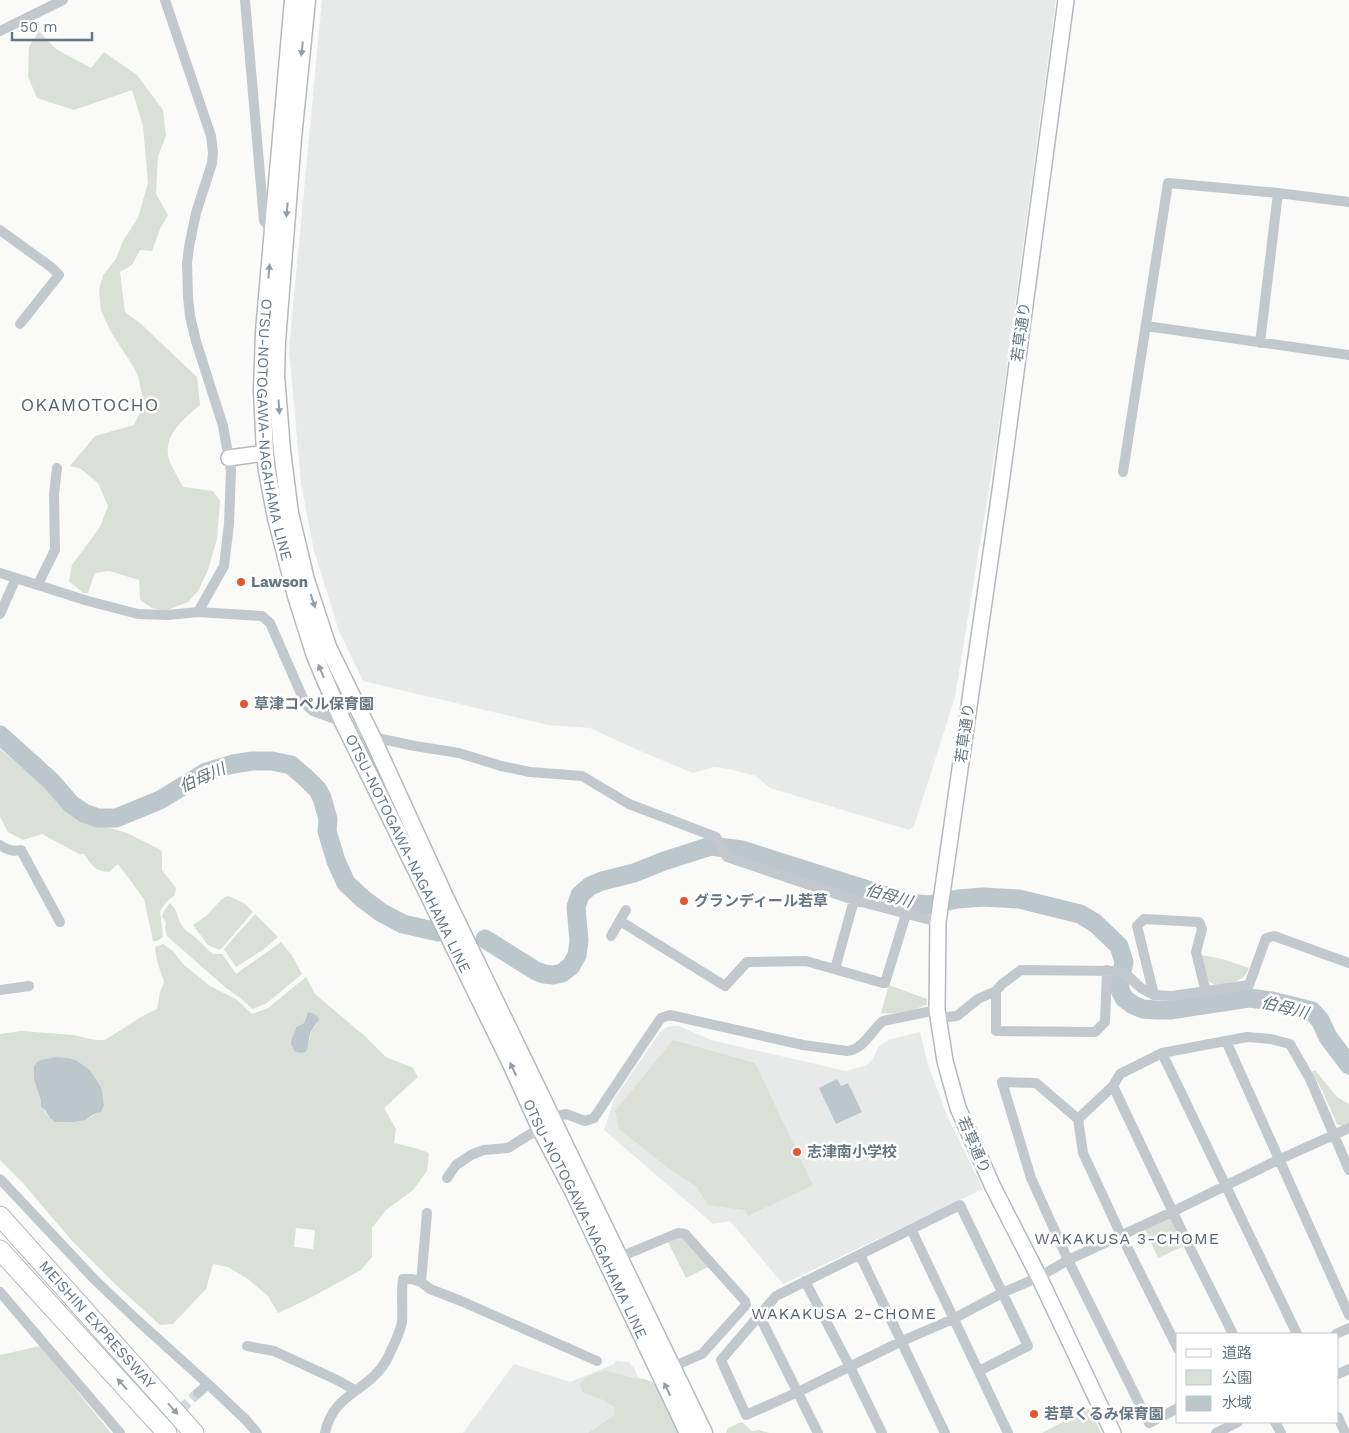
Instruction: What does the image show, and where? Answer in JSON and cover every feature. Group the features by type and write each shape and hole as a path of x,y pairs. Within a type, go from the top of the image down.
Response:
{"highway":[{"name":"MEISHIN EXPRESSWAY","path":"0,1216 194,1433"},
{"name":"MEISHIN EXPRESSWAY","path":"0,1250 166,1433"}],"main road":[{"name":"OTSU-NOTOGAWA-NAGAHAMA LINE","path":"293,0 272,230 264,332 262,390 265,453 276,518 296,596 315,656 343,722 512,1066 546,1122"},
{"name":"OTSU-NOTOGAWA-NAGAHAMA LINE","path":"307,0 293,138 276,375 282,451 290,513 306,580 328,646 372,737 546,1122 614,1260 672,1366 704,1433"},
{"name":"OTSU-NOTOGAWA-NAGAHAMA LINE","path":"614,1260 688,1433"}],"street":[{"path":"0,30 63,0"},
{"path":"165,0 211,136 212,164 196,213 188,247 188,297 190,316 204,369 223,426 231,470 229,524 224,566 198,612"},
{"path":"245,0 264,221 272,230"},
{"name":"若草通り","path":"1066,0 1000,490 940,909 938,1014 945,1061 958,1108 993,1188 1039,1277 1113,1433"},
{"path":"1123,472 1168,183 1278,193 1349,202"},
{"path":"1260,343 1278,193"},
{"path":"0,230 51,267 59,275 20,324"},
{"path":"1146,326 1349,355"},
{"path":"229,458 265,453"},
{"path":"38,584 55,550 54,494 56,468"},
{"path":"0,573 88,601 138,614 168,615 198,612 262,616 270,623 306,705 313,711 343,722 372,737 459,753 500,766 530,772 582,776 629,804 716,837 727,857 854,900 906,914 940,909"},
{"path":"0,614 16,578"},
{"path":"0,846 15,852 21,850 60,922"},
{"path":"835,969 854,900"},
{"path":"611,936 626,910"},
{"path":"620,920 725,986 747,962 806,961 883,984 906,914"},
{"path":"1154,996 1137,926 1144,919 1199,922 1202,929 1196,952 1206,992"},
{"path":"447,1178 456,1165 472,1155 484,1150 508,1148 546,1122 566,1114 585,1121 594,1118 661,1018 670,1016 803,1045 847,1051 862,1045 882,1021 938,1014 957,1016 978,998 996,991 1020,970 1112,970 1127,975 1141,988 1154,996 1172,996 1249,985 1266,938 1274,936 1349,963"},
{"path":"996,991 996,1031 1095,1032 1105,1022 1112,970"},
{"path":"0,990 29,986"},
{"path":"1078,1119 1113,1086 1120,1074 1162,1053 1247,1037 1271,1039 1290,1044 1310,1079 1349,1170"},
{"path":"1226,1041 1349,1315"},
{"path":"1162,1053 1297,1333"},
{"path":"1176,1346 1083,1153 1078,1119 1036,1083 1002,1082 1032,1178 1068,1260 1149,1424 1176,1409"},
{"path":"1113,1086 1172,1212 1232,1333"},
{"path":"979,1371 1028,1346 1002,1294 960,1205 776,1296 721,1360 746,1415 953,1319 1002,1294 1039,1277 1068,1260 1349,1128"},
{"path":"0,1179 95,1280 208,1384 257,1433"},
{"path":"421,1282 427,1213"},
{"path":"911,1229 1008,1433"},
{"path":"614,1260 678,1233 685,1234 745,1301 746,1305 702,1354 672,1366"},
{"path":"860,1255 945,1433"},
{"path":"325,1433 330,1415 339,1404 370,1379 385,1362 402,1324 403,1280 412,1279 421,1282 430,1289 597,1361"},
{"path":"805,1281 882,1433"},
{"path":"0,1292 120,1433"},
{"path":"759,1315 818,1433"},
{"path":"247,1346 274,1351 355,1390"},
{"path":"198,1393 208,1384"},
{"path":"1339,1419 1345,1433"},
{"path":"1216,1433 1236,1423"}],"shaded area":[{"path":"322,0 1056,0 998,433 955,697 914,826 909,830 770,788 756,776 714,767 693,773 590,728 548,725 363,681 339,631 314,551 301,483 289,349"},
{"name":"志津南小学校","path":"679,1026 711,1040 846,1071 867,1065 872,1060 879,1046 890,1039 920,1032 927,1062 948,1118 983,1189 783,1284 730,1221 713,1224 604,1130 614,1099 660,1032 667,1027"},
{"path":"616,1361 629,1362 638,1377 656,1383 679,1433 463,1433 514,1364 570,1382 614,1364"}],"green space":[{"path":"39,31 56,49 91,68 104,52 137,75 163,110 166,136 158,156 156,194 168,215 160,229 152,251 140,250 132,265 120,272 125,312 141,324 197,377 200,405 182,421 173,433 168,447 168,455 183,487 213,491 220,501 217,539 208,570 198,591 188,602 165,611 152,608 140,600 139,580 109,571 95,573 88,593 83,593 69,581 72,565 100,527 108,506 98,483 81,469 70,466 95,436 134,425 144,404 138,376 111,332 101,311 99,290 103,275 116,259 123,241 138,218 148,183 143,126 132,90 74,110 37,98 28,77 29,47"},
{"path":"0,749 86,821 127,833 162,852 162,870 176,888 174,896 167,901 160,911 163,937 153,941 144,899 118,864 109,872 100,870 94,867 84,854 79,854 42,834 23,840 8,832 0,817"},
{"path":"228,896 244,903 253,912 220,950 208,945 193,925 206,916 222,899"},
{"path":"170,903 175,909 184,929 213,954 222,954 236,974 281,942 293,957 302,974 267,1003 253,1009 167,936 166,922 162,917"},
{"path":"255,914 278,937 264,949 236,967 224,949"},
{"path":"163,944 173,951 183,964 210,986 236,999 252,1014 268,1008 306,977 315,994 367,1038 386,1057 413,1068 418,1077 384,1108 396,1129 394,1143 429,1153 427,1171 413,1190 386,1210 372,1228 372,1257 361,1270 278,1313 268,1296 248,1279 228,1267 213,1264 206,1289 173,1324 160,1325 73,1242 22,1182 0,1160 0,1034 21,1031 73,1035 105,1040 157,1009 164,982 157,961 155,947","holes":["306,1016 319,1020 312,1030 306,1052 295,1052 291,1040 294,1037 296,1027 304,1023","55,1057 76,1060 90,1070 99,1084 104,1105 91,1117 83,1120 55,1122 41,1107 41,1101 34,1080 34,1066 38,1062","296,1228 315,1230 313,1249 294,1247"]},
{"path":"1201,955 1222,959 1249,968 1244,977 1240,979 1231,983 1215,985 1207,980"},
{"path":"889,985 927,999 927,1004 905,1011 881,1013"},
{"path":"673,1040 755,1063 813,1185 748,1216 745,1210 708,1205 697,1187 667,1167 619,1129 615,1111"},
{"path":"1315,1070 1337,1097 1349,1104 1349,1123 1342,1126 1337,1124 1312,1072"},
{"path":"1172,1212 1188,1244 1158,1258 1143,1225"},
{"path":"678,1238 686,1240 710,1266 686,1278 668,1242"},
{"path":"40,1346 111,1433 0,1433 0,1355"},
{"path":"607,1371 654,1383 661,1392 679,1433 588,1433 615,1415 614,1407 603,1400 582,1392 580,1383 592,1374"},
{"path":"1089,1408 1101,1433 1042,1433"},
{"path":"742,1422 752,1431 759,1430 769,1433 726,1433 728,1428"}],"water":[{"path":"308,1012 315,1014 319,1020 311,1031 306,1052 295,1052 291,1044 296,1027 304,1023"},
{"path":"55,1057 76,1060 90,1070 101,1087 104,1105 101,1112 85,1120 75,1122 55,1122 50,1118 41,1107 41,1101 34,1080 34,1066 38,1061"},
{"path":"837,1079 841,1086 848,1083 862,1112 836,1124 819,1088"}],"waterway":[{"name":"伯母川","path":"0,735 51,781 71,804 84,813 98,818 116,818 160,800 206,772 233,764 252,761 272,761 291,765 318,790 322,798 328,819 327,831 336,861 346,883 382,913 403,924 438,932"},
{"name":"伯母川","path":"485,939 536,971 553,975 562,973 571,966 577,955 579,941 576,907 580,895 590,886 711,846 742,850 909,903 929,905 958,899 983,897 1019,899 1080,914 1095,923 1119,946 1124,962 1120,990 1124,998 1133,1005 1143,1009 1170,1010 1249,998 1272,1001 1312,1011 1320,1020 1328,1037 1349,1065"}],"tunnel":[{"path":"159,1430 198,1393"}],"place":[{"name":"Lawson","path":"241,582"},
{"name":"草津コペル保育園","path":"244,704"},
{"name":"グランディール若草","path":"684,901"},
{"name":"志津南小学校","path":"797,1152"},
{"name":"若草くるみ保育園","path":"1034,1414"}],"district":[{"name":"OKAMOTOCHO","path":"90,405"},
{"name":"WAKAKUSA 3-CHOME","path":"1127,1238"},
{"name":"WAKAKUSA 2-CHOME","path":"844,1313"}]}
